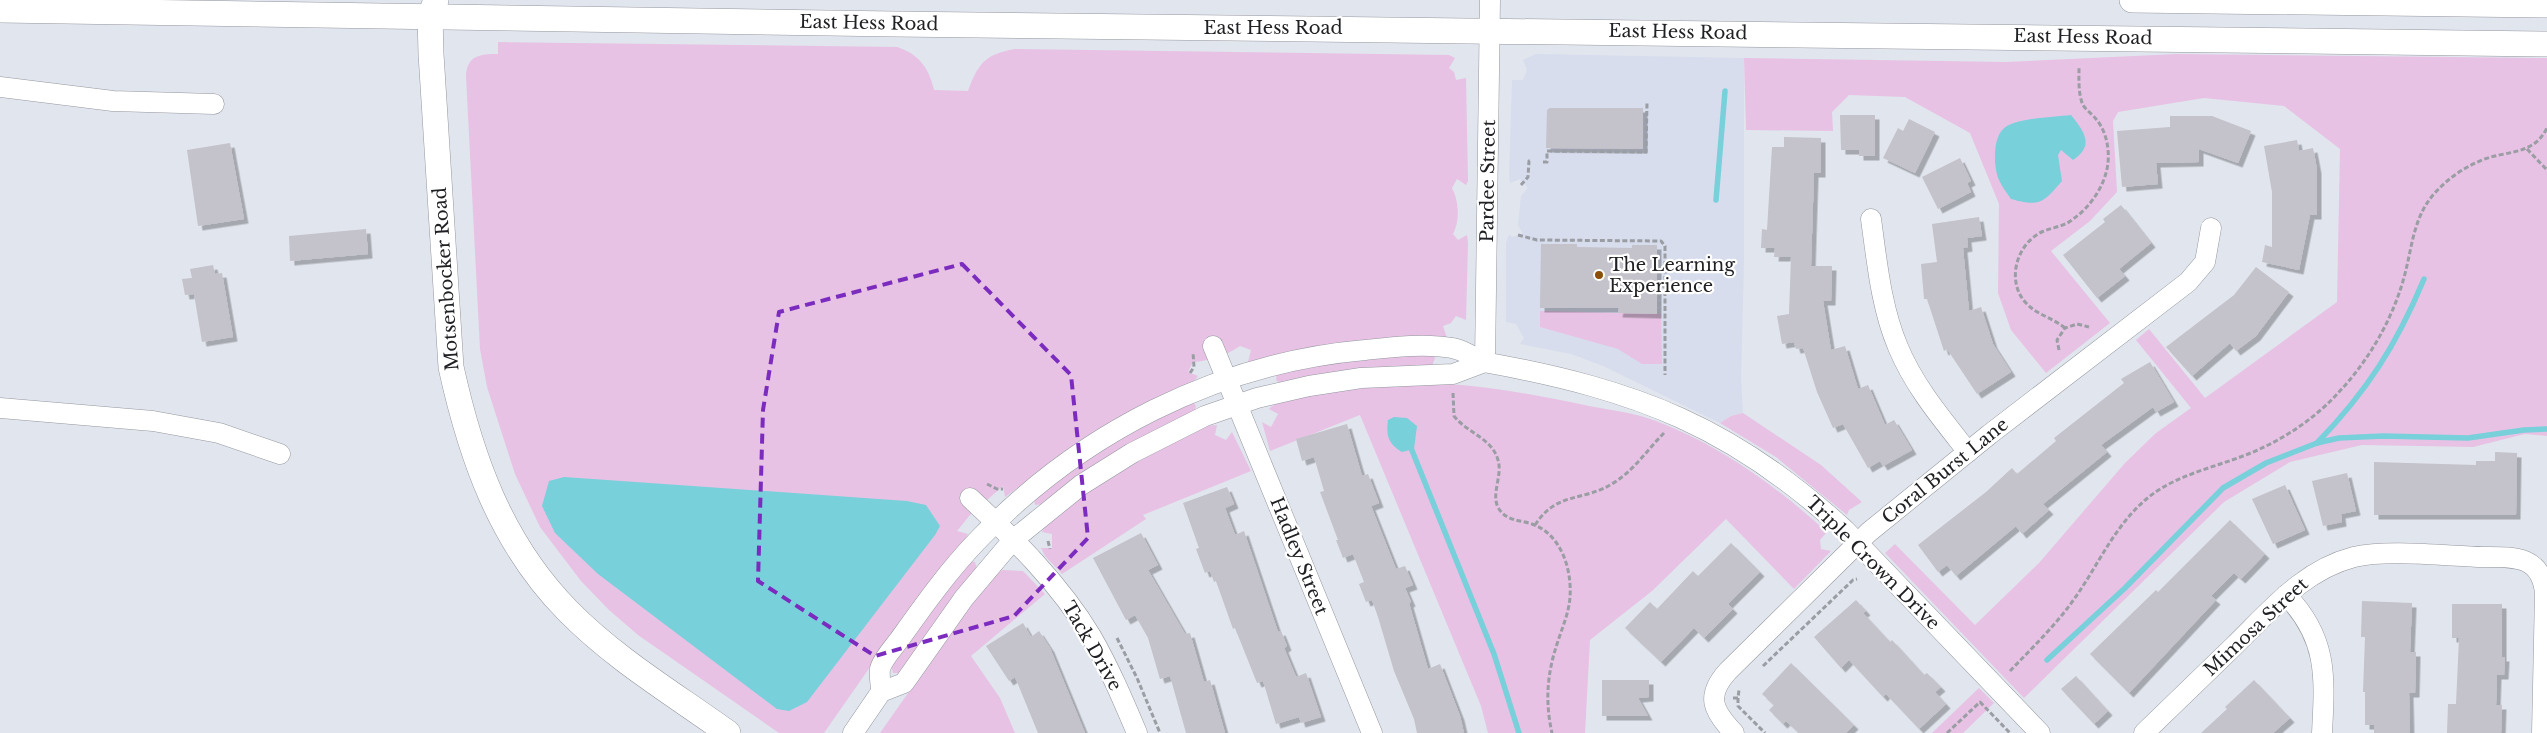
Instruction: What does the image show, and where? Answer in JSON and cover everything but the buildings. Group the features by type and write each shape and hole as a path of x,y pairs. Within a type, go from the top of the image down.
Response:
{"main road":[{"path":"2132,0 2547,5"},
{"name":"East Hess Road","path":"0,10 429,5 885,24 2547,44"},
{"name":"Motsenbocker Road","path":"429,5 450,367 461,411 482,477 521,552 567,610 632,665 728,733"}],"street":[{"name":"Pardee Street","path":"1485,362 1490,0"},
{"path":"0,87 113,101 214,104"},
{"path":"1871,220 1883,298 1898,348 1925,395 1968,452"},
{"name":"Coral Burst Lane","path":"1712,698 1717,685 1728,671 1858,544 1968,452 2188,282 2206,262 2211,228"},
{"name":"Hadley Street","path":"1213,346 1372,733"},
{"name":"Triple Crown Drive","path":"881,692 880,668 948,573 996,521 1046,476 1091,445 1152,410 1226,380 1298,360 1378,348 1454,348 1485,362 1541,372 1600,387 1650,404 1693,422 1730,442 1774,471 1816,504 1858,544 2040,733"},
{"path":"853,733 881,692 904,683 964,598 1013,540 1063,498 1113,464 1191,422 1237,404 1330,382 1401,374 1453,374 1485,362"},
{"path":"0,408 153,421 219,433 280,454"},
{"name":"Tack Drive","path":"970,498 996,521 1051,581 1083,624 1113,679 1137,733"},
{"name":"Mimosa Street","path":"2144,733 2301,581 2325,568 2345,560 2367,556 2507,557 2523,560 2540,560"},
{"path":"2540,560 2545,593 2542,733"},
{"path":"2286,595 2308,620 2322,657 2324,681 2322,733"},
{"path":"1712,698 1718,715 1734,733"}],"path":[{"path":"2064,328 2026,303 2018,287 2016,268 2018,258 2024,248 2039,233 2066,224 2081,214 2096,195 2106,172 2106,137 2102,126 2084,106 2081,98 2078,67"},
{"path":"1544,162 1547,162 1547,151 1646,152 1647,103"},
{"path":"2010,671 2073,602 2120,526 2157,491 2182,478 2267,446 2300,425 2339,393 2372,350 2388,320 2403,280 2416,226 2432,197 2451,177 2473,164 2498,155 2528,149 2540,141 2547,128"},
{"path":"2528,149 2547,170"},
{"path":"1521,185 1528,177 1529,161 1532,161"},
{"path":"1518,235 1537,240 1661,242 1665,246 1666,375"},
{"path":"1659,314 1660,286 1665,286"},
{"path":"2059,350 2057,340 2064,328 2077,324 2089,327"},
{"path":"1453,393 1454,416 1465,429 1487,443 1498,459 1496,496 1499,509 1509,518 1535,525 1553,538 1564,558 1569,578 1569,607 1546,685 1548,716 1552,733"},
{"path":"1535,525 1546,510 1556,503 1604,488 1615,482 1664,433"},
{"path":"1760,669 1853,580 1857,579"},
{"path":"1746,683 1739,690 1738,706 1765,733"},
{"path":"1712,698 1738,698"},
{"path":"1947,733 1980,702 2010,733"}],"highlighted area":[{"path":"962,264 1071,375 1088,538 1014,616 875,656 758,581 763,410 779,312"}],"shaded area":[{"path":"498,42 897,47 905,50 922,63 929,75 934,90 968,91 975,74 984,62 996,54 1015,49 1449,55 1455,58 1449,68 1454,72 1456,80 1466,78 1468,181 1466,185 1457,179 1452,188 1458,211 1457,223 1453,234 1458,240 1467,235 1468,243 1466,320 1456,316 1451,323 1443,326 1447,338 1248,362 1251,350 1240,346 1218,357 1193,362 1188,372 1198,376 1194,381 1157,397 1095,431 1005,497 1003,486 970,515 957,531 968,534 965,539 884,647 824,733 779,733 638,635 609,610 581,581 540,527 515,474 487,387 480,349 466,76 469,64 476,57 486,54 498,54"},
{"path":"1536,54 1744,58 1744,264 1741,377 1743,413 1731,416 1720,423 1603,366 1571,354 1520,344 1524,338 1516,324 1506,322 1506,243 1509,234 1512,237 1523,234 1518,225 1521,196 1528,188 1520,179 1510,183 1509,178 1512,80 1523,80 1527,70 1523,60"},
{"path":"2177,54 2547,58 2547,436 2525,434 2473,447 2362,445 2290,462 2224,502 2024,698 1885,553 1895,544 1975,625 2039,563 2125,463 2156,433 2191,408 2136,340 2149,329 2205,398 2337,302 2340,149 2284,106 2204,98 2118,112 2113,121 2117,192 2090,221 2051,251 2110,323 2046,373 2011,330 1998,293 1999,204 1970,133 1905,97 1849,95 1832,112 1833,131 1746,130 1744,58 2006,62"},
{"path":"1540,311 1661,314 1662,364 1642,364 1618,349 1540,327"},
{"path":"1433,355 1435,358 1432,366 1280,383 1276,380 1277,373 1359,358"},
{"path":"1447,384 1518,392 1623,412 1648,418 1680,431 1725,455 1768,483 1827,532 1820,540 1821,549 1831,551 1794,589 1726,519 1652,591 1590,640 1585,733 1488,733 1481,706 1360,415 1270,451 1262,422 1271,427 1278,414 1269,409 1281,402 1300,396 1353,389"},
{"path":"1193,402 1196,406 1194,413 1043,504 1035,505 1034,498 1118,437"},
{"path":"1743,413 1821,465 1862,502 1849,510 1847,515 1776,457 1720,423 1731,416"},
{"path":"1217,425 1215,435 1226,440 1232,432 1251,471 1143,515 1146,519 1062,574 1045,556 1041,548 1052,548 1052,534 1042,532 1044,528 1053,518 1082,495 1152,453 1207,426"},
{"path":"970,561 975,562 977,569 935,621 900,673 893,673 891,665 930,610"},
{"path":"1003,570 1023,571 1045,594 971,656 1000,698 1015,733 880,733 967,609 997,573"},
{"path":"1979,688 1994,703 1963,733 1932,733"}],"water":[{"path":"2071,115 2083,133 2085,144 2080,155 2073,160 2061,150 2058,155 2062,181 2050,194 2035,203 2011,199 2000,183 1996,167 1996,143 2002,130 2013,123 2021,121"},
{"path":"1394,417 1407,418 1417,426 1414,449 1402,452 1389,439 1387,430 1388,420"},
{"path":"564,477 907,501 926,505 940,526 807,702 789,711 777,709 598,574 555,533 542,506 549,481"}],"waterway":[{"path":"1716,200 1725,91"},
{"path":"2317,443 2351,405 2379,367 2402,326 2424,279"},
{"path":"2047,660 2125,588 2223,488 2266,463 2317,443 2339,438 2383,436 2468,438 2524,430 2547,429"},
{"path":"1409,443 1494,654 1519,733"}],"place":[{"name":"The Learning Experience","path":"1599,275"}]}
